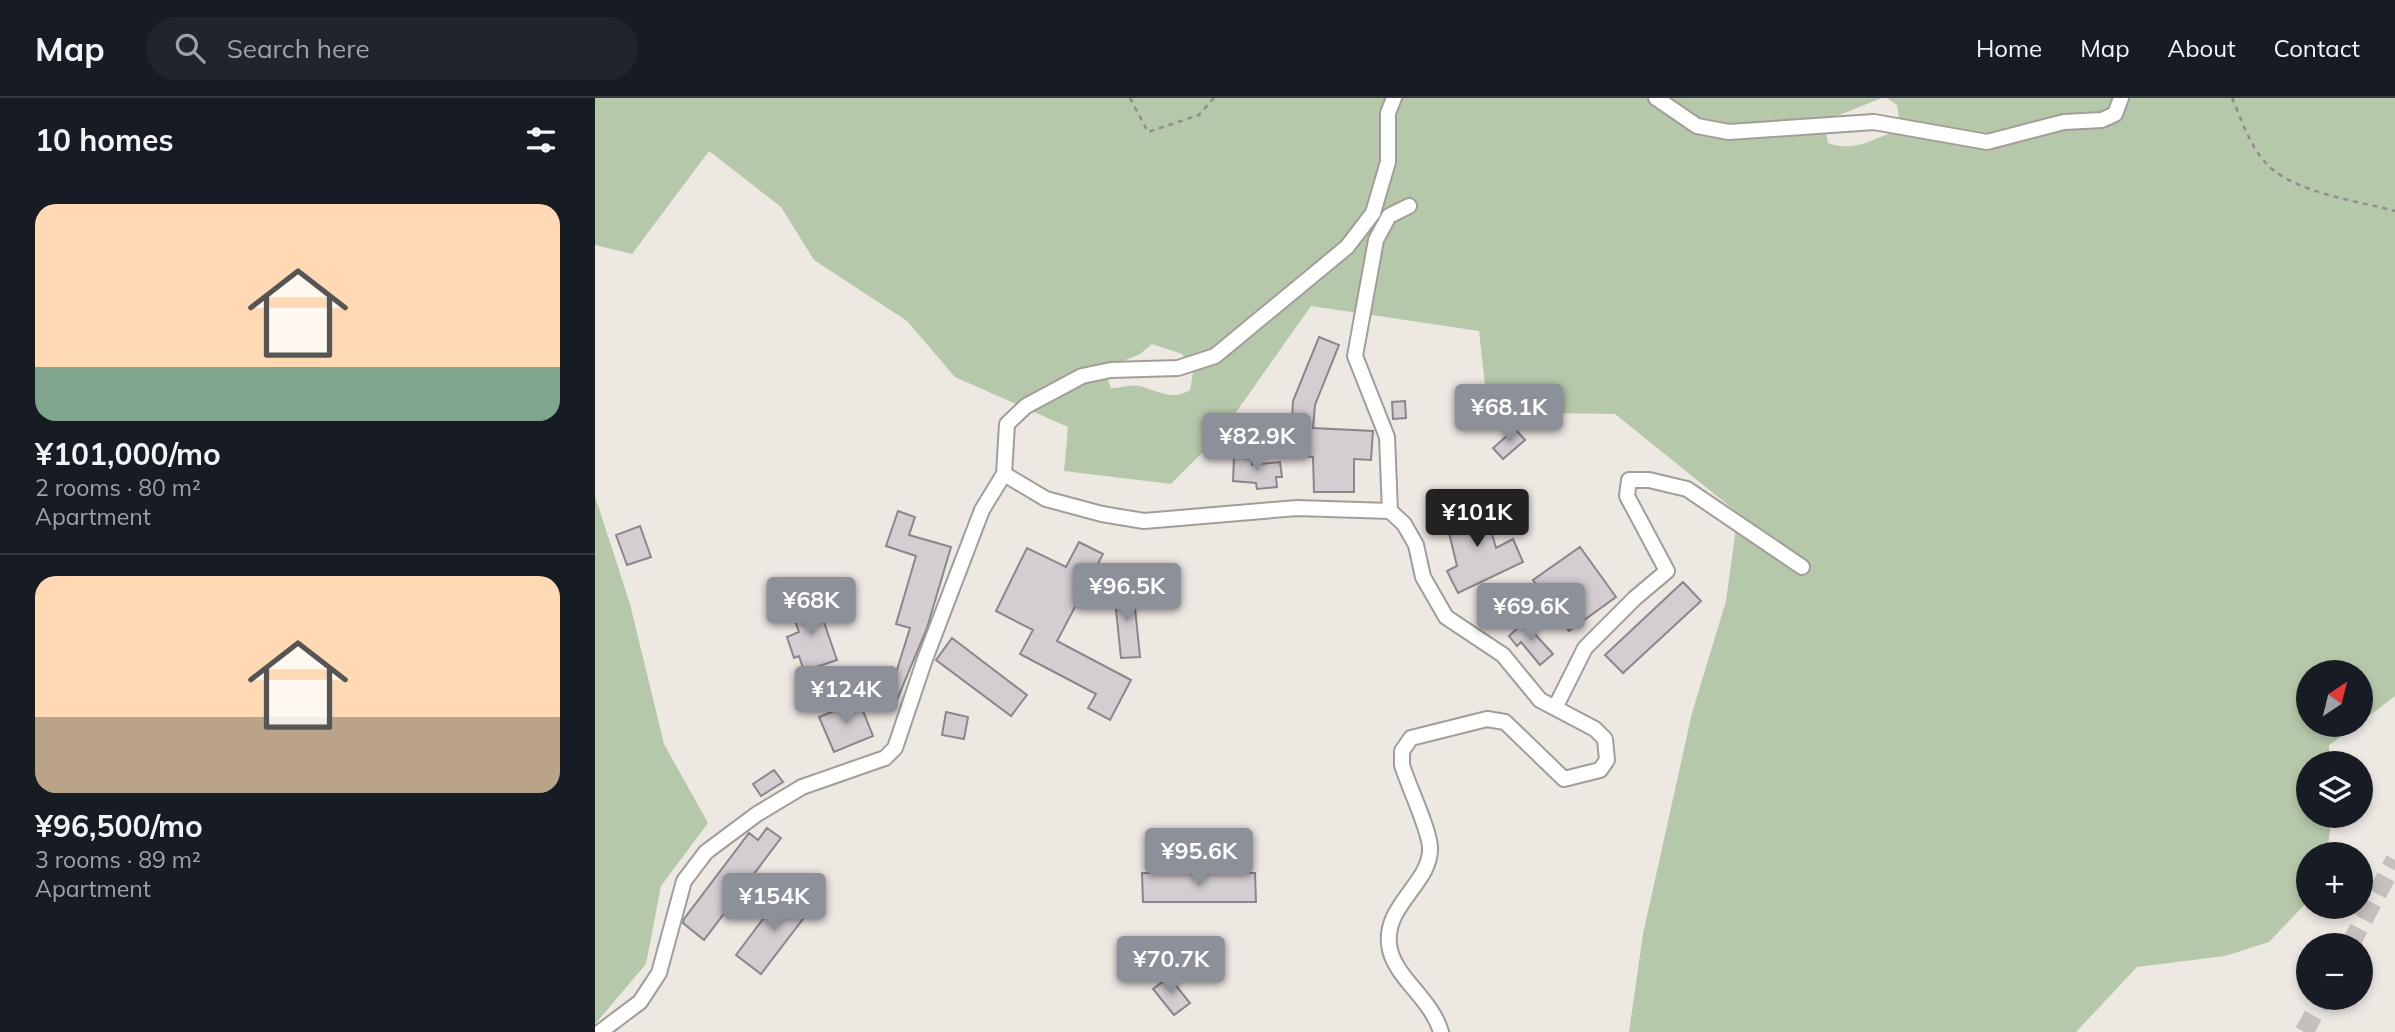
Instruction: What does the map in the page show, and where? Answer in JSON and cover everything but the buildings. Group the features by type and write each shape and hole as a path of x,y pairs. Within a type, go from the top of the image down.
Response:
{"street":[{"path":"600,1032 640,1002 659,973 684,881 706,852 757,814 801,787 885,758 895,748 925,659 982,510 1003,474 1007,425 1026,406 1082,376 1111,370 1178,368 1215,356 1347,247 1373,213 1388,162 1388,113 1394,98"},
{"path":"1656,98 1697,126 1729,132 1874,122 1987,142 2064,122 2102,120 2116,114 2121,98"},
{"path":"1409,206 1389,216 1376,240 1355,356 1387,437 1390,511 1403,524 1416,545 1423,577 1446,617 1503,655 1540,700 1595,729 1605,739 1607,760 1600,769 1564,779 1505,722 1487,719 1411,738 1402,751 1402,765 1430,847 1426,865 1389,926 1391,952 1431,1006 1441,1032"},
{"path":"1003,474 1046,499 1102,514 1144,521 1297,508 1390,511"},
{"path":"1555,708 1585,648 1635,598 1667,571 1627,496 1629,480 1649,480 1687,489 1802,567"}],"path":[{"path":"1130,98 1149,132 1199,115 1214,98"},
{"path":"2232,98 2253,145 2275,172 2302,185 2395,211"}],"green space":[{"path":"595,98 1882,98 1824,121 1828,143 1847,146 1897,131 1900,123 1897,105 1887,98 2395,98 2395,696 2373,713 2373,660 2296,660 2296,737 2340,737 2329,745 2329,751 2296,751 2296,828 2330,828 2329,842 2296,842 2296,914 2269,942 2225,956 2137,967 2076,1032 1629,1032 1643,934 1692,713 1726,601 1738,513 1615,414 1488,412 1479,331 1311,306 1220,435 1171,484 1064,471 1068,427 955,377 907,321 814,260 781,207 709,151 632,254 595,245","holes":["1152,344 1182,354 1193,373 1190,390 1171,395 1137,386 1111,388 1104,369 1140,354"]},
{"path":"595,496 630,604 664,744 708,823 661,886 646,964 595,1024"}],"tunnel":[{"path":"2356,933 2395,860"},
{"path":"2304,1032 2316,1010"}]}
